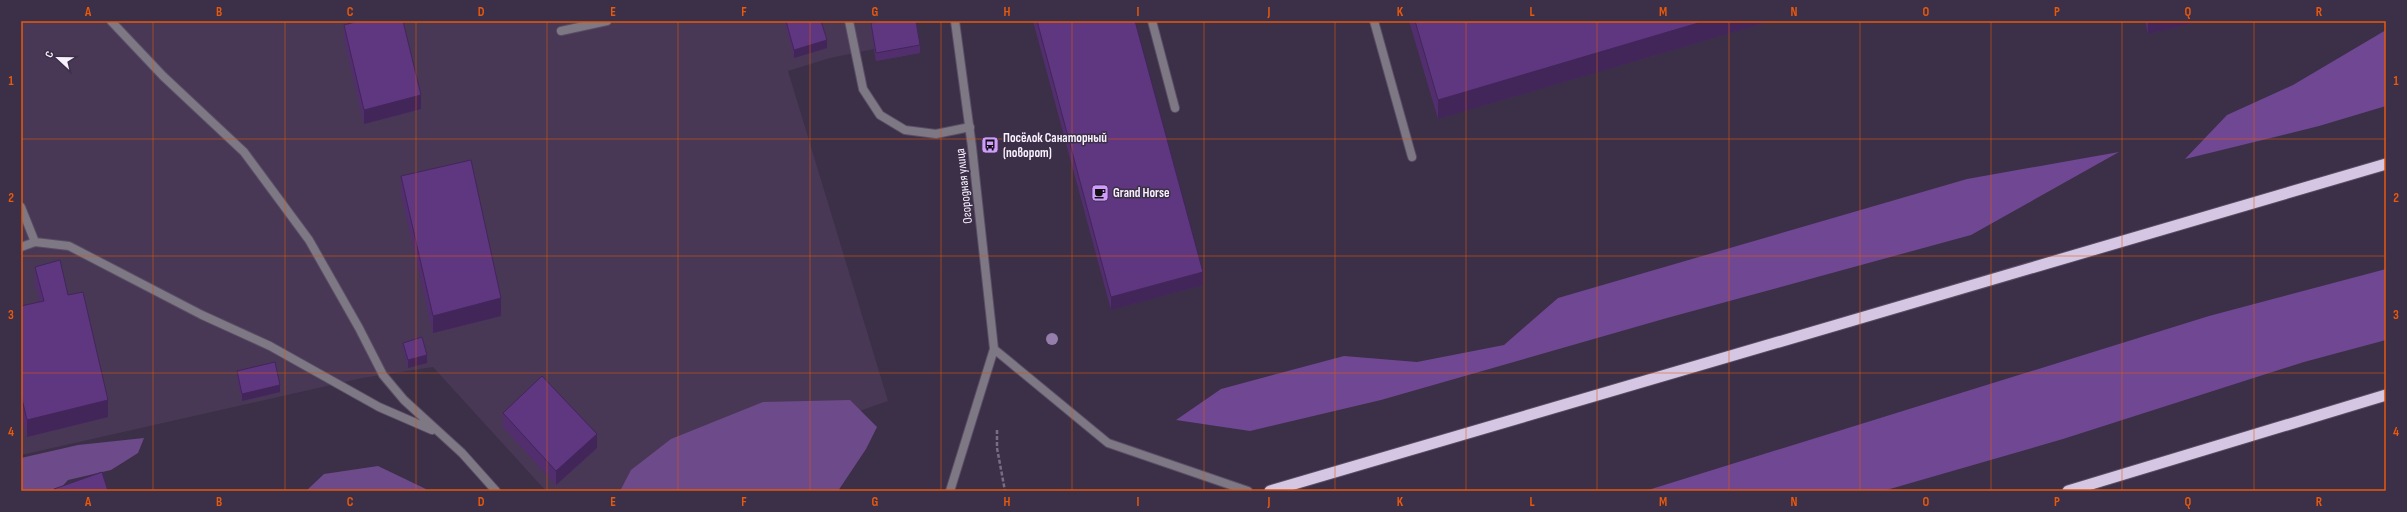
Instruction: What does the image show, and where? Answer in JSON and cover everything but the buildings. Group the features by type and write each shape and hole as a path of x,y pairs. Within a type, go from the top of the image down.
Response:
{"highway":[{"path":"1270,491 2386,164"},
{"path":"2068,491 2386,395"}],"street":[{"path":"111,21 163,76 244,152 309,240 359,328 383,375 404,400 438,433 462,453 496,491"},
{"path":"561,31 607,21"},
{"path":"849,21 863,89 880,115 905,130 936,134 970,127"},
{"name":"Огородная улица","path":"955,21 970,127 994,349"},
{"path":"1152,21 1175,108"},
{"path":"1374,21 1412,158"},
{"path":"21,207 35,242"},
{"path":"21,247 35,242 69,246 202,315 270,346 379,407 438,433"},
{"path":"950,491 994,349 1108,443 1248,491"}],"shaded area":[{"path":"21,21 912,21 915,23 920,53 876,61 874,49 830,58 788,71 888,401 631,491 546,491 433,367 362,378 21,455"},
{"path":"2386,30 2386,106 2319,126 2185,159 2227,115 2293,85"},
{"path":"2119,152 1971,235 1667,318 1381,400 1250,431 1176,420 1221,389 1344,356 1417,362 1504,345 1558,298 1967,179"},
{"path":"2386,269 2386,340 2304,362 2063,439 1883,491 1645,491 2209,316"},
{"path":"850,400 877,427 866,449 838,491 620,491 631,470 671,439 763,402"},
{"path":"144,438 138,453 111,470 68,480 58,491 21,491 21,458 78,445"},
{"path":"378,466 430,491 306,491 324,474"}],"place":[{"name":"Посёлок Санаторный (поворот)","path":"990,145"},
{"name":"Grand Horse","path":"1100,193"}]}
